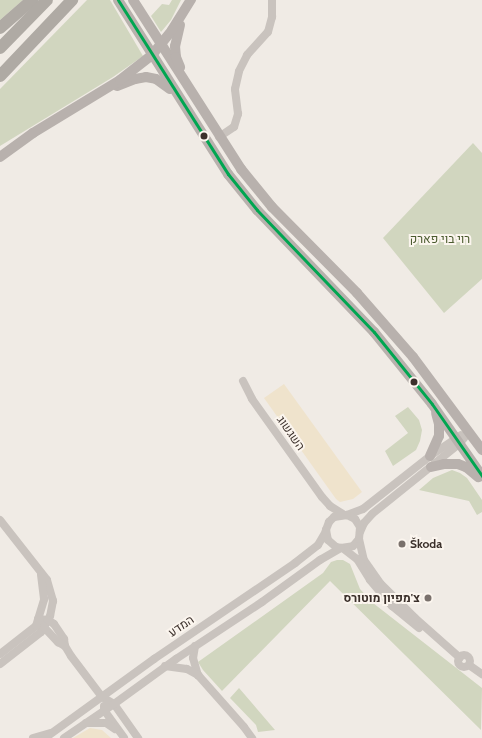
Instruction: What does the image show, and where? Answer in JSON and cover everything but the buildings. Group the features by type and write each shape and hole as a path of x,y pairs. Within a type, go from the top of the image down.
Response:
{"highway":[{"path":"0,28 32,0"},
{"path":"0,48 47,0"},
{"path":"0,76 72,0"}],"main road":[{"path":"118,0 218,160 237,186 268,221 355,310 396,358 432,404 482,476"},
{"path":"133,0 219,137 241,169 265,198 357,293 413,357 482,450"},
{"path":"0,157 33,133 120,80 152,55 161,46 189,3"},
{"path":"189,3 178,29 174,46 176,57 190,89"},
{"path":"84,101 135,79 146,77 162,82 178,95"},
{"path":"430,456 436,443 439,431 437,416 432,404"},
{"path":"431,467 444,464 458,464 466,467 482,480"}],"street":[{"path":"219,137 234,127 238,114 235,89 239,71 247,55 268,32 272,17 272,0"},
{"name":"השגשוג","path":"243,381 252,399 322,497 330,506 345,514"},
{"path":"441,642 415,625 392,606 370,580 357,559 328,540 328,526 334,517 363,509 430,456 469,432"},
{"path":"342,548 353,546 360,535 364,523 372,514 431,467 458,440"},
{"name":"השגשוג","path":"322,497 328,510 328,526"},
{"path":"345,514 358,523 361,554 374,576 389,593 460,658 458,662 461,666 465,667 469,665 482,674"},
{"path":"0,520 51,587 53,601 46,624 41,632 0,664"},
{"name":"המדע","path":"44,738 154,659 295,563 318,545 328,526"},
{"name":"המדע","path":"64,738 114,704 165,666 258,605 320,560 342,548"},
{"path":"0,654 36,626 44,599 40,571"},
{"path":"38,619 46,624 58,642 65,646 102,697 114,704 138,738"},
{"path":"195,646 194,658 198,675"},
{"path":"165,666 187,669 198,675 252,738"},
{"path":"125,695 122,707 127,723"},
{"path":"102,697 104,710 121,735"},
{"path":"85,723 106,723 121,735"},
{"path":"33,738 53,732"}],"green space":[{"path":"0,0 23,0 0,20"},
{"path":"87,0 110,0 143,56 113,77 0,146 0,89"},
{"path":"172,0 181,0 171,20 161,32 151,16 162,4 169,5"},
{"name":"רוי בוי פארק","path":"473,143 482,153 482,279 444,313 383,238"},
{"path":"408,407 419,420 422,430 420,441 416,450 393,466 385,451 408,433 395,416"},
{"path":"452,470 467,478 482,500 482,512 477,515 469,501 419,490 433,478"},
{"path":"343,560 350,564 360,589 373,603 482,688 481,730 330,581 222,691 203,670 198,662 323,573 331,562"},
{"path":"239,688 275,730 258,732 256,725 230,698"}],"sand":[{"path":"284,384 362,492 353,499 340,502 336,499 264,398"},
{"path":"90,728 102,730 111,738 73,738"}],"transit line":[{"path":"118,0 228,174 257,210 374,332 432,404 482,476"}],"place":[{"name":"Škoda","path":"402,544"},
{"name":"צ'מפיון מוטורס","path":"428,598"}]}
